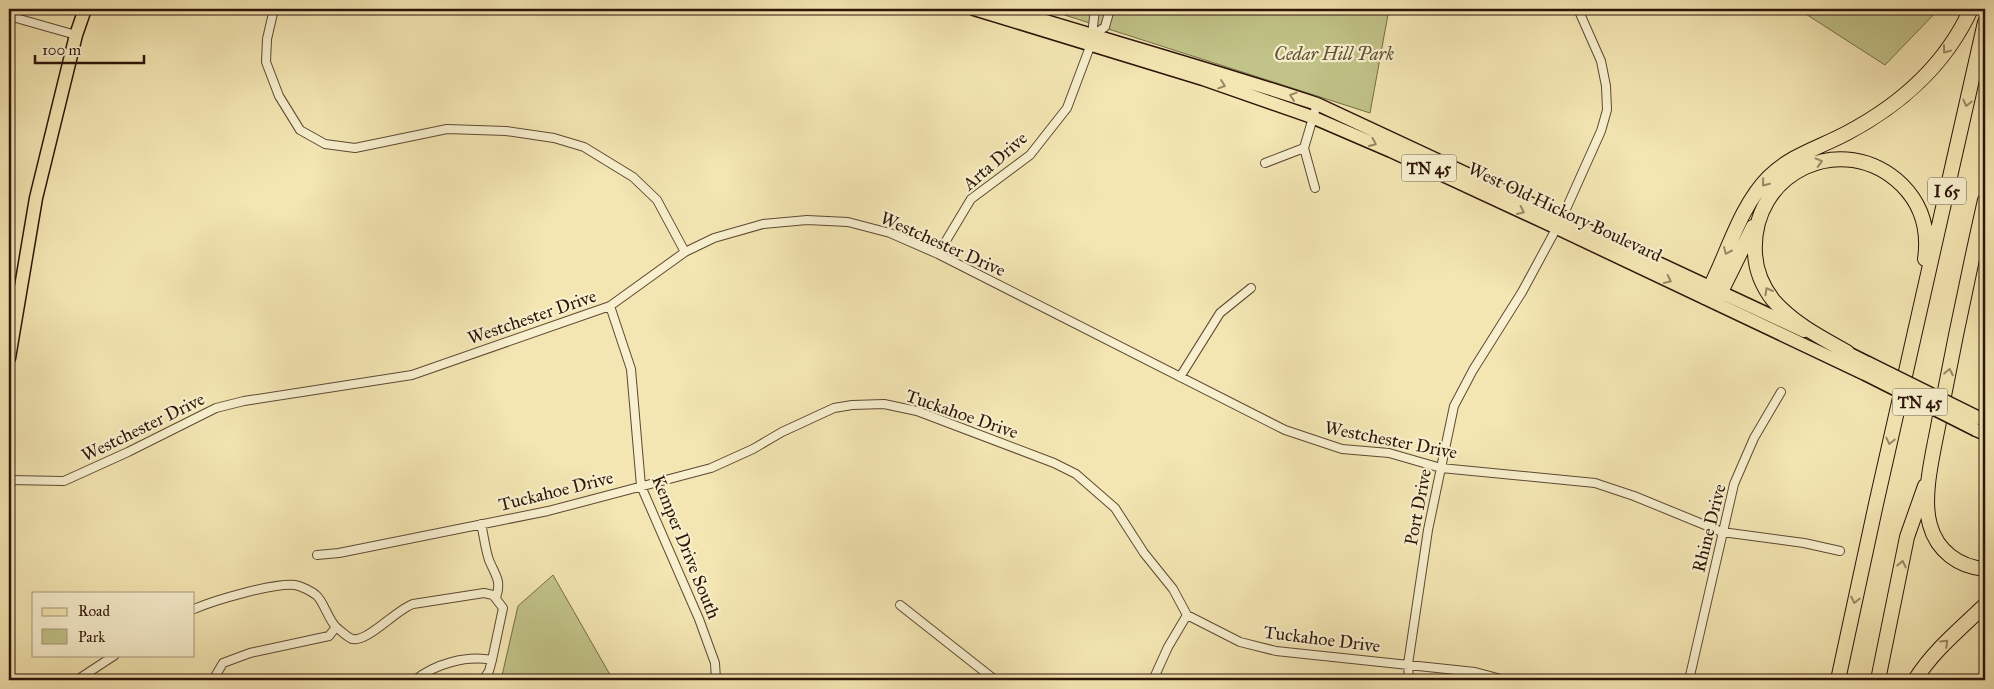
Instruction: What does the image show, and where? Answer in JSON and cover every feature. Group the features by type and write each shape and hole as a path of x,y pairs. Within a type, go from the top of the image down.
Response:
{"highway":[{"path":"1714,295 1751,201 1768,178 1788,162 1859,126 1902,97 1948,48 1971,9"},
{"name":"I 65","path":"1838,680 1985,22"},
{"path":"1714,295 1772,191 1783,180 1798,170 1825,160 1854,160 1869,164 1886,172 1907,190 1921,214 1926,252 1909,360"},
{"name":"I 65","path":"1878,680 1907,537 1930,471 1960,312 1985,200"},
{"path":"1764,205 1757,225 1755,247 1756,262 1765,288 1772,299 1799,324 1847,352"},
{"path":"1930,471 1928,512 1934,536 1941,547 1957,562 1985,569"},
{"path":"1914,680 1925,664 1942,646 1985,605"}],"main road":[{"path":"9,358 36,198 76,35 85,9"},
{"name":"West Old Hickory Boulevard","path":"974,9 1249,82 1317,104 1560,223 1867,369 1981,426"},
{"name":"West Old Hickory Boulevard","path":"1006,9 1312,116 1560,223"},
{"name":"West Old Hickory Boulevard","path":"1714,295 1847,352 1867,369"}],"street":[{"path":"274,9 267,39 266,62 280,96 300,130 326,144 355,148 447,129 506,131 554,138 584,147 633,177 657,200 685,252"},
{"path":"1092,40 1095,9"},
{"path":"1092,40 1105,27 1110,9"},
{"name":"Port Drive","path":"1409,680 1408,664 1428,530 1454,406 1473,370 1522,292 1560,223 1601,131 1607,110 1606,86 1601,61 1578,9"},
{"path":"9,16 76,35"},
{"name":"Arta Drive","path":"938,254 971,199 1030,155 1068,108 1092,40"},
{"path":"1315,188 1304,148 1317,104"},
{"path":"1265,163 1304,148"},
{"name":"Westchester Drive","path":"9,480 64,480 128,452 216,408 244,401 412,375 610,306 685,252 714,238 763,224 807,220 848,222 890,233 938,254 1304,438 1342,450 1389,453 1441,468 1595,483 1634,496 1722,532 1804,543 1840,551"},
{"path":"1180,377 1220,313 1251,288"},
{"name":"Kemper Drive South","path":"610,306 631,369 642,486 699,619 715,663 716,680"},
{"name":"Rhine Drive","path":"1689,680 1734,484 1754,438 1781,392"},
{"name":"Tuckahoe Drive","path":"317,555 338,553 548,511 710,468 753,449 782,432 834,408 852,405 884,404 917,411 1054,463 1076,474 1115,508 1144,553 1173,589 1187,615 1240,642 1276,651 1475,672 1505,680"},
{"path":"481,524 489,560 498,578 496,598"},
{"path":"195,609 208,603 265,589 287,585 298,586 318,596 330,620 336,627 352,639 359,639 370,634 404,607 484,593 496,598 503,608 503,613 490,671 483,680"},
{"path":"900,605 994,680"},
{"path":"1152,680 1168,647 1187,615"},
{"path":"213,680 223,663 250,653 329,636 336,627"},
{"path":"78,680 114,656"},
{"path":"416,680 431,668 446,663 483,659 492,660"}],"green space":[{"name":"Cedar Hill Park","path":"1046,9 1389,9 1370,113"},
{"path":"1798,9 1939,9 1885,65"},
{"path":"553,575 613,680 501,680 518,606"}]}
